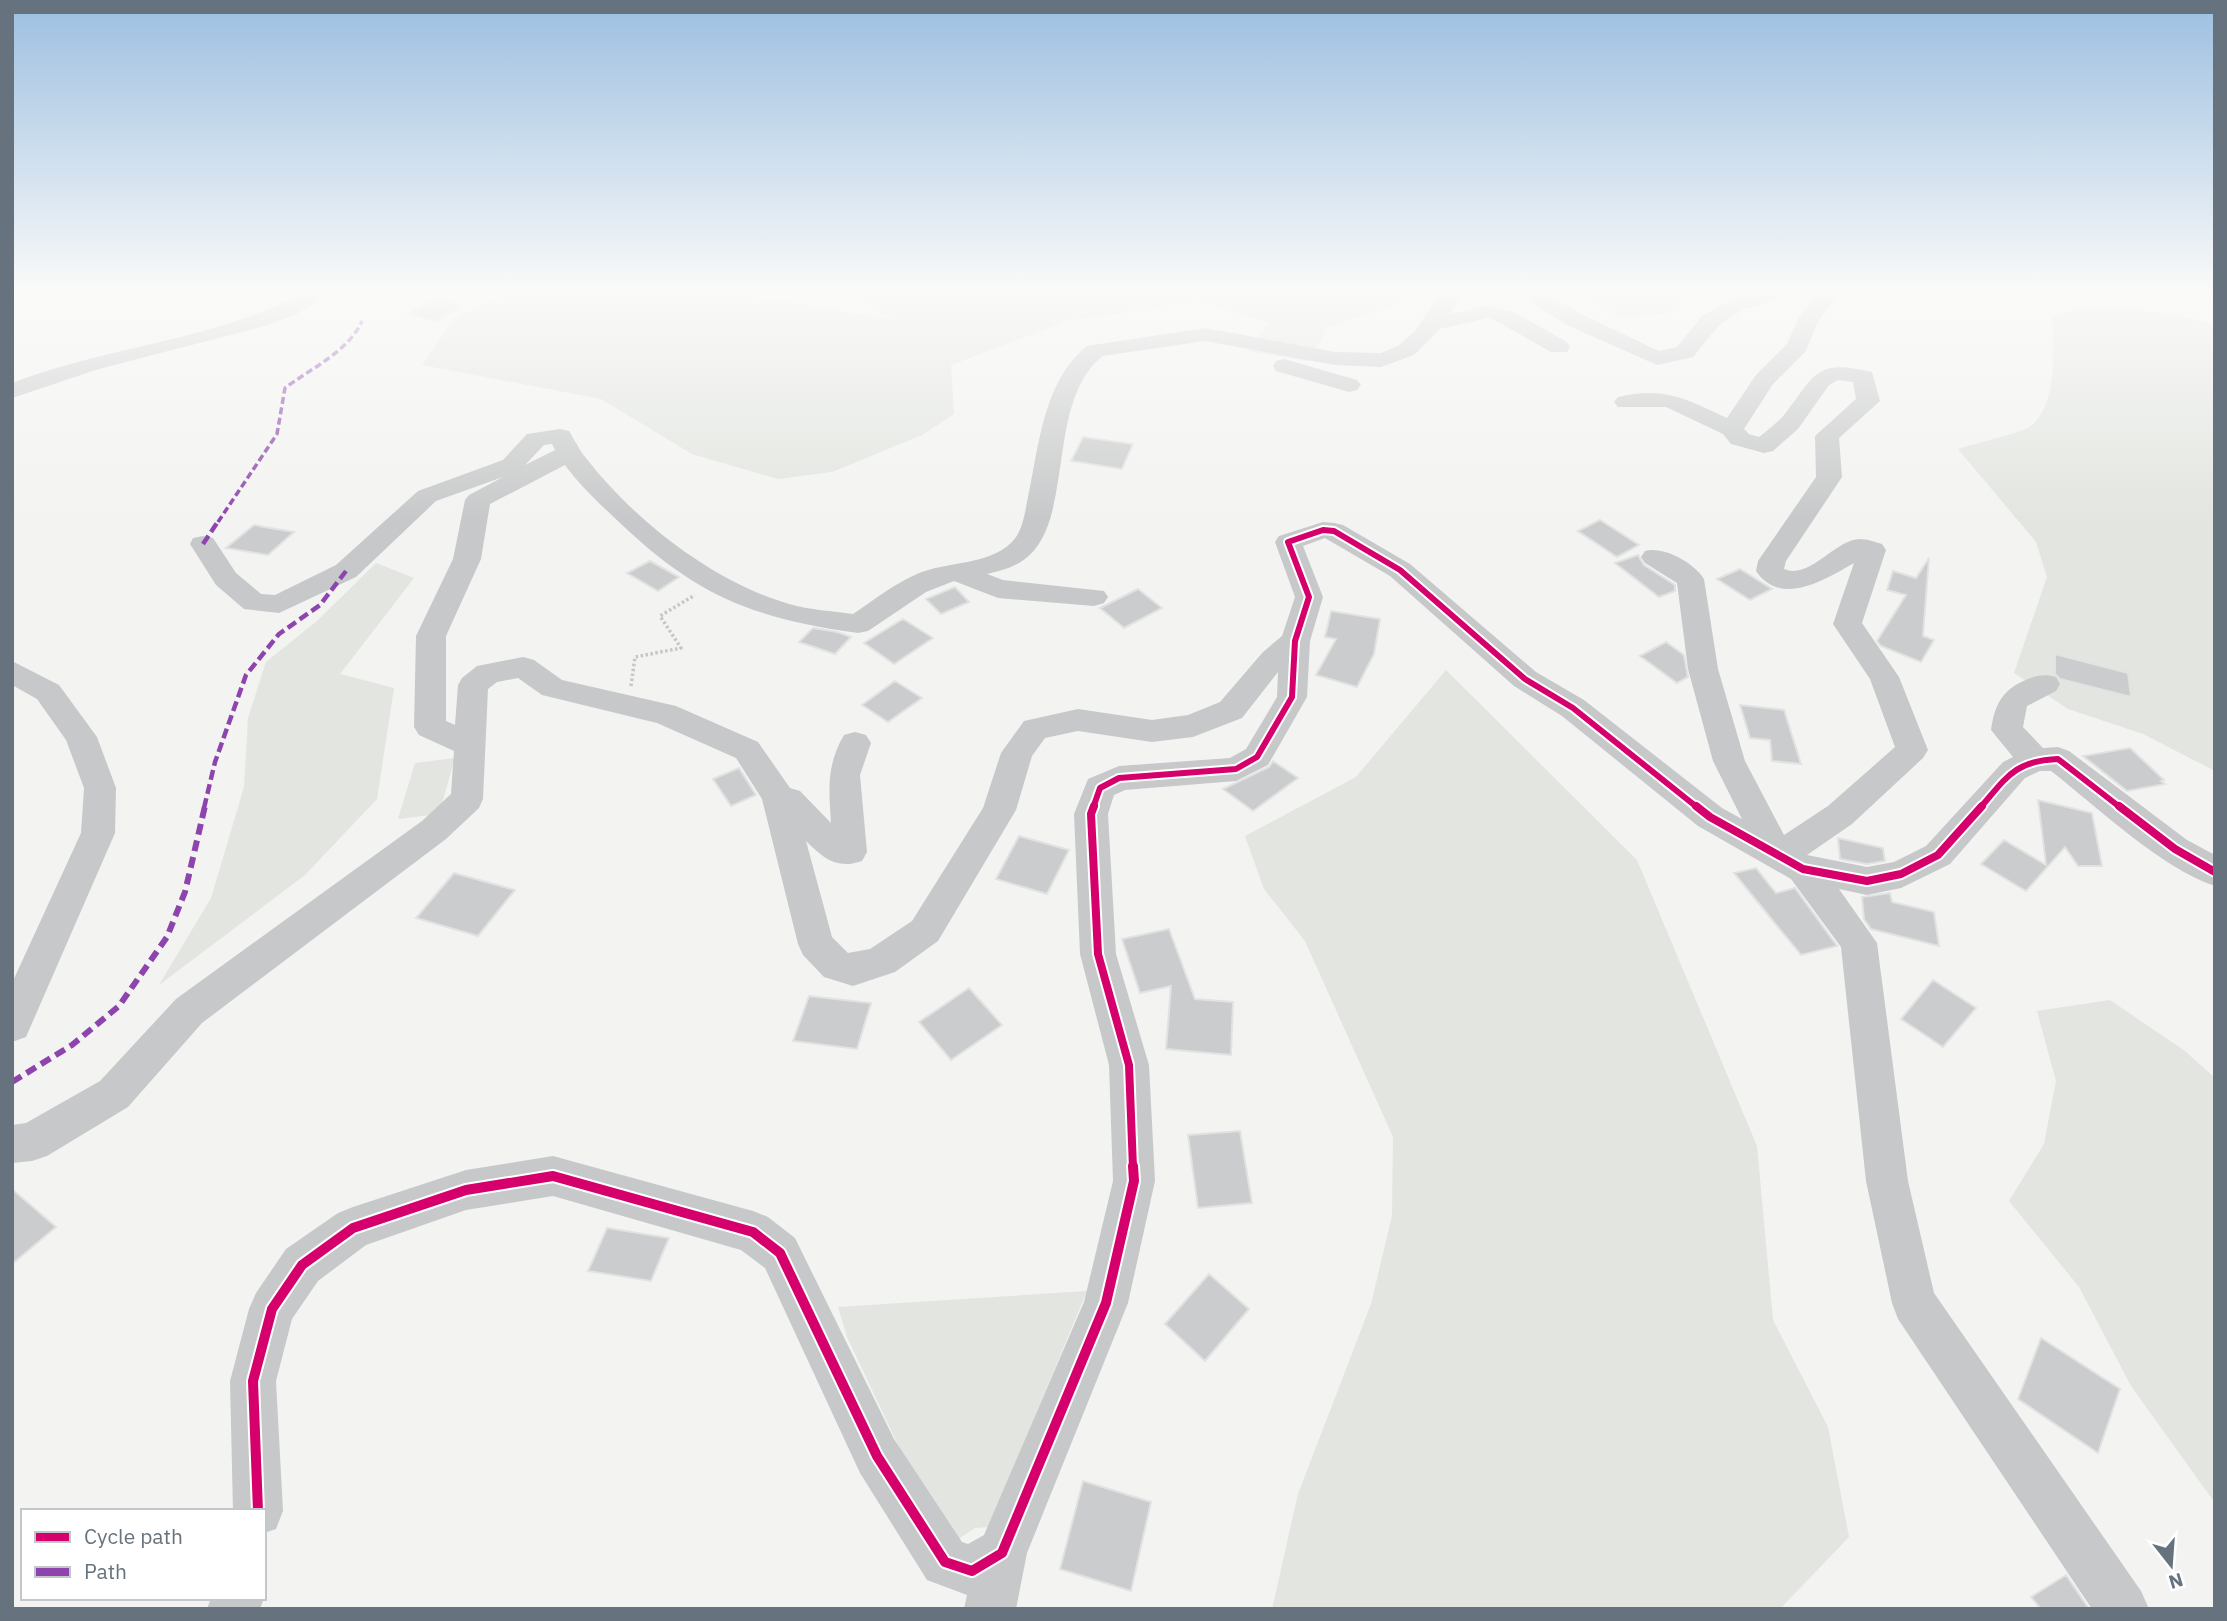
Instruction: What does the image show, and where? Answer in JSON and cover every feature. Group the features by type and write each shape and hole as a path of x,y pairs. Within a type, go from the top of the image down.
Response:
{"street":[{"path":"12,391 77,369"},
{"path":"203,544 226,579 254,603 279,604 346,571 427,496 512,465 536,439 560,436 568,453 662,549 713,584 780,611 858,624 927,579 993,563 1017,552 1031,534 1058,415 1076,369"},
{"path":"1295,369 1349,386"},
{"path":"1732,429 1764,380 1775,369"},
{"path":"1626,402 1670,400 1732,429 1740,439 1763,446 1795,418 1808,392 1824,377 1844,372 1864,377 1868,401 1827,436 1829,477 1772,561 1770,571 1781,580 1808,578 1861,547 1872,550 1847,624 1884,677 1912,750 1790,863"},
{"path":"470,745 430,727 431,636 467,559 478,500 568,453"},
{"path":"990,1609 1002,1553 1105,1303 1134,1181 1129,1065 1098,954 1091,814 1101,788 1119,778 1236,769 1257,757 1292,697 1295,642 1309,597 1288,542 1323,530 1334,531 1400,570 1525,679 1573,708 1710,817 1790,863 1867,881 1901,874 1938,855 2014,770 2035,760 2058,759 2175,849 2215,872"},
{"path":"1655,557 1690,579 1703,669 1729,761 1790,863 1859,943 1887,1181 1914,1303 2123,1609"},
{"path":"958,572 998,589 1094,597"},
{"path":"12,1144 32,1142 114,1094 189,1011 434,830 467,799 473,685 488,673 523,667 554,688 628,708 664,714 747,750 778,797 816,944 837,966 853,970 882,961 925,931 999,810 1017,753 1035,729 1078,720 1152,731 1193,726 1231,710 1273,659 1295,642"},
{"path":"12,671 48,692 82,737 100,789 99,833 12,1025"},
{"path":"2035,760 2007,730 2008,711 2017,695 2045,684"},
{"path":"778,797 788,800 836,850 850,852 844,775 855,743"},
{"path":"258,1509 253,1381 272,1309 302,1265 353,1228 466,1190 553,1176 753,1232 780,1253 877,1456 944,1562 972,1571 1002,1553"}],"path":[{"path":"628,708 635,657 681,648 660,616 713,584"}],"shaded area":[{"path":"441,369 951,369 954,414 922,435 832,472 778,479 692,454 601,399"},
{"path":"2052,369 2215,369 2215,771 2143,734 2068,709 2014,673 2047,577 2036,542 1958,449 2031,426 2046,404"},
{"path":"376,563 414,578 340,674 394,688 377,799 305,875 159,985 211,898 244,787 248,718 266,662 317,621"},
{"path":"1446,670 1637,860 1757,1146 1773,1320 1828,1427 1849,1537 1780,1609 1272,1609 1298,1494 1371,1304 1392,1216 1393,1137 1305,941 1264,889 1245,836 1356,777"},
{"path":"455,758 439,814 398,819 415,763"},
{"path":"2110,1000 2185,1051 2215,1078 2215,1503 2131,1386 2079,1287 2009,1201 2044,1144 2056,1081 2037,1011"},
{"path":"1087,1291 989,1527 975,1528 958,1539 945,1531 899,1447 847,1337 838,1307"}],"building":[{"path":"1083,437 1133,444 1122,469 1071,461"},
{"path":"1600,520 1639,545 1617,557 1578,531"},
{"path":"254,525 294,532 268,555 226,548"},
{"path":"1638,555 1644,565 1675,585 1675,591 1659,597 1615,563"},
{"path":"1929,558 1923,636 1934,640 1921,662 1881,646 1877,641 1906,595 1887,590 1893,571 1916,578"},
{"path":"650,561 679,577 658,591 627,573"},
{"path":"1740,569 1772,589 1750,600 1717,579"},
{"path":"955,587 969,602 941,614 926,599"},
{"path":"1138,589 1162,608 1124,628 1100,608"},
{"path":"1331,611 1380,619 1374,654 1357,687 1316,675 1336,639 1325,637"},
{"path":"903,619 933,638 894,664 864,643"},
{"path":"813,628 851,637 835,654 799,642"},
{"path":"1666,642 1684,655 1688,677 1677,683 1640,656"},
{"path":"2055,654 2128,673 2131,697 2060,679 2055,674"},
{"path":"895,681 922,698 888,722 862,705"},
{"path":"1740,705 1784,710 1801,764 1772,761 1770,740 1750,738"},
{"path":"2130,748 2165,784 2127,791 2083,756"},
{"path":"1273,761 1298,778 1253,811 1223,789 1269,767"},
{"path":"739,768 756,795 731,806 713,779"},
{"path":"2038,800 2092,813 2102,866 2078,866 2065,847 2026,891 1981,864 2004,840 2046,865"},
{"path":"1019,836 1069,850 1047,894 996,879"},
{"path":"1838,838 1883,848 1885,861 1867,864 1840,859"},
{"path":"1756,868 1776,893 1795,888 1837,946 1801,955 1734,873"},
{"path":"454,873 515,890 478,936 416,918"},
{"path":"1890,893 1892,902 1934,912 1939,946 1871,929 1864,919 1862,897"},
{"path":"1169,929 1195,999 1233,1002 1231,1055 1166,1049 1171,986 1140,993 1122,939"},
{"path":"1933,980 1976,1008 1943,1047 1901,1019"},
{"path":"969,988 1002,1025 951,1060 919,1022"},
{"path":"809,996 871,1003 857,1049 793,1041"},
{"path":"1240,1131 1252,1203 1198,1208 1188,1135"},
{"path":"12,1189 56,1227 12,1264"},
{"path":"607,1228 669,1238 651,1281 588,1271"},
{"path":"1209,1274 1249,1309 1205,1361 1165,1324"},
{"path":"2041,1338 2120,1389 2098,1453 2018,1399"},
{"path":"1083,1481 1151,1502 1131,1591 1060,1569"},
{"path":"2066,1575 2089,1609 2041,1609 2031,1597"}],"marked path":[{"path":"203,544 277,434 285,388 312,369"},
{"path":"12,1082 72,1045 119,1006 167,937 185,892 215,762 246,675 279,634 320,605 346,571"}],"cycle path":[{"path":"258,1509 253,1381 272,1309 302,1265 353,1228 466,1190 553,1176 753,1232 780,1253 877,1456 945,1562 972,1571 1002,1553 1106,1303 1134,1181 1129,1065 1098,954 1091,814 1100,788 1119,778 1236,769 1257,757 1292,697 1295,641 1309,597 1288,542 1323,530 1334,531 1400,570 1525,679 1573,708 1710,817 1803,869 1867,881 1901,874 1938,855 2014,770 2035,760 2058,759 2175,849 2215,872"}]}
